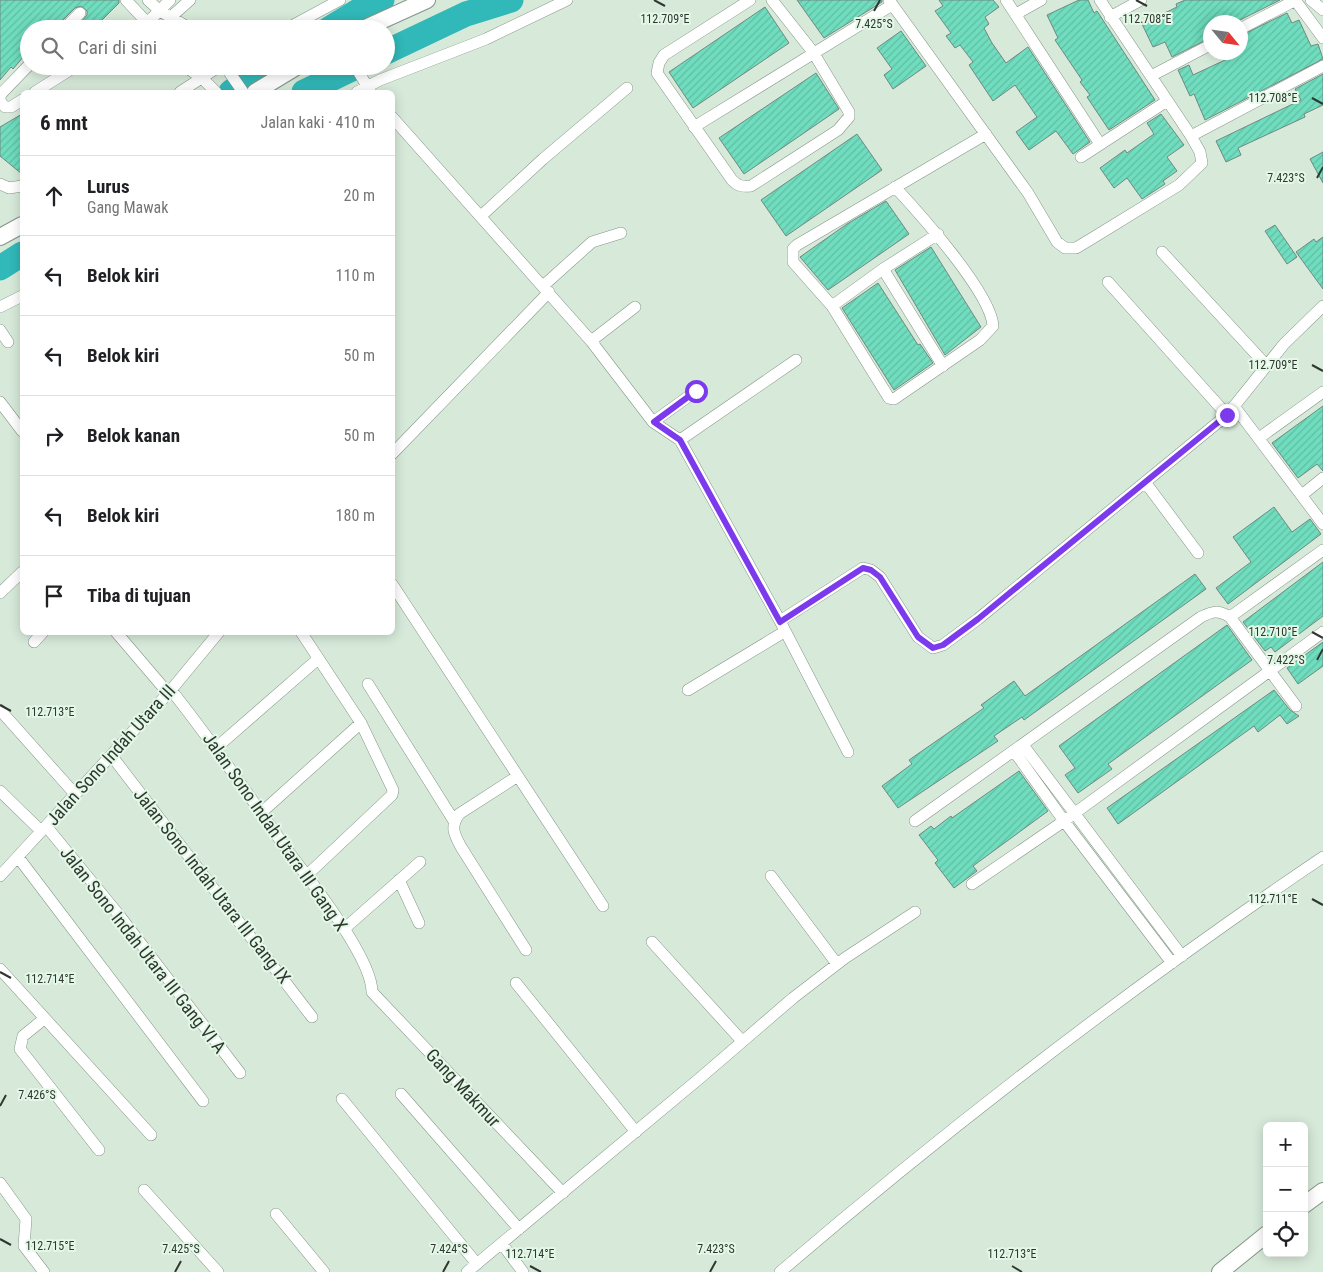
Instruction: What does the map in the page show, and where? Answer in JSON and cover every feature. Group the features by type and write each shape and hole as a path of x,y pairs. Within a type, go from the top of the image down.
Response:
{"street":[{"path":"126,0 145,20"},
{"path":"148,0 160,11 178,20"},
{"path":"154,20 170,0"},
{"path":"172,16 190,0"},
{"path":"303,20 340,0"},
{"path":"383,20 427,0"},
{"path":"360,75 369,89 530,20 567,0"},
{"path":"750,0 664,55 659,63 657,74 738,186 751,186 838,130 849,117 849,112 814,52 772,0"},
{"path":"1006,0 1100,144"},
{"path":"1016,14 1041,0"},
{"path":"694,127 891,3 1028,193 1057,242 1065,248 1076,248 1179,185 1202,163 1200,152 1191,136 1100,0"},
{"path":"1110,17 1141,0"},
{"path":"1248,25 1296,0 1323,38"},
{"path":"1311,0 1323,10"},
{"path":"73,20 80,13"},
{"path":"1151,76 1203,49"},
{"path":"1191,136 1323,66"},
{"path":"20,74 1,94 0,100 5,107 11,107 20,101"},
{"path":"38,90 62,75"},
{"path":"198,75 215,90"},
{"path":"183,90 206,75"},
{"path":"231,75 242,90"},
{"path":"258,90 283,75"},
{"path":"481,216 543,159 628,88"},
{"path":"1081,157 1167,101"},
{"path":"395,120 591,341 654,422 680,440 848,752"},
{"path":"896,187 938,234 985,302 993,317 993,326 980,340 894,399 889,398 832,306 794,262 793,248 896,187 986,134"},
{"path":"0,184 9,188 20,186"},
{"path":"0,237 20,226"},
{"path":"395,447 592,242 621,233"},
{"path":"832,306 883,269 938,234"},
{"path":"1162,252 1266,365"},
{"path":"883,269 943,366"},
{"path":"1108,282 1230,411 1260,438 1323,524"},
{"path":"0,308 20,297"},
{"path":"688,690 782,627 863,568 871,570 880,577 918,637 933,648 943,645 978,619 1230,411 1266,365 1323,306"},
{"path":"591,341 635,307"},
{"path":"0,330 8,342"},
{"path":"680,440 796,360"},
{"path":"654,422 696,391"},
{"path":"1260,438 1323,392"},
{"path":"0,402 20,428"},
{"path":"1302,495 1323,478"},
{"path":"1145,482 1198,553"},
{"path":"1230,617 1323,550"},
{"path":"0,593 20,574"},
{"path":"395,589 603,906"},
{"path":"915,822 1201,617 1216,611 1230,617 1296,706"},
{"path":"972,884 1064,821 1323,632"},
{"path":"34,642 41,635"},
{"name":"Jalan Sono Indah Utara III Gang X","path":"119,635 170,691 217,747 344,929 372,979"},
{"name":"Jalan Sono Indah Utara III","path":"0,876 170,691 215,635"},
{"path":"303,635 361,723 393,790 392,794 306,876"},
{"path":"217,747 318,659"},
{"path":"368,684 454,821"},
{"path":"0,710 76,794"},
{"path":"262,812 361,723"},
{"path":"1019,748 1073,813 1182,956"},
{"path":"1019,748 1064,821 1172,963"},
{"name":"Jalan Sono Indah Utara III Gang IX","path":"111,755 312,1017"},
{"path":"518,776 459,814 454,821 452,830 526,950"},
{"name":"Jalan Sono Indah Utara III Gang VI A","path":"0,792 44,829 120,915 240,1073"},
{"path":"18,857 203,1101"},
{"path":"780,1272 996,1096 1172,963 1323,857"},
{"path":"344,929 420,862"},
{"path":"771,876 836,964"},
{"path":"399,880 419,923"},
{"path":"468,1272 836,964 915,912"},
{"path":"652,942 742,1041"},
{"path":"0,969 151,1135"},
{"name":"Gang Makmur","path":"372,979 372,992 563,1193"},
{"path":"516,984 636,1132"},
{"path":"44,1019 23,1036 20,1049 99,1150"},
{"path":"401,1094 520,1229"},
{"path":"342,1099 477,1264"},
{"path":"0,1183 26,1219 24,1246 44,1272"},
{"path":"144,1190 218,1272"},
{"path":"1308,1202 1323,1191"},
{"path":"276,1214 324,1272"},
{"path":"1220,1272 1263,1237"},
{"path":"502,1244 523,1272"}],"building":[{"path":"0,0 119,0 119,3 102,20 83,20 87,15 87,11 81,6 75,8 63,20 20,20 20,61 13,69 11,67 0,80"},
{"path":"797,0 882,0 882,2 824,38"},
{"path":"939,0 993,0 999,7 985,17 989,24 984,28 992,43 1006,63 1028,47 1090,142 1073,154 1056,131 1029,150 1016,132 1037,117 1015,85 993,101 969,65 973,62 960,45 955,48 946,36 951,33 935,11 943,6"},
{"path":"1079,0 1088,0 1094,13 1097,11 1155,100 1109,130 1087,97 1090,95 1080,82 1082,80 1055,40 1058,38 1047,15"},
{"path":"1185,0 1280,0 1248,16 1203,15 1203,42 1172,57 1165,42 1153,47 1142,24 1177,7 1176,4"},
{"path":"765,7 789,43 693,108 669,72"},
{"path":"1287,13 1292,23 1299,20 1311,46 1318,44 1323,59 1205,120 1194,94 1190,96 1178,70 1189,65 1193,75 1225,60 1248,60 1248,32"},
{"path":"901,31 926,66 893,89 884,75 892,69 877,48"},
{"path":"816,73 839,109 744,174 719,138"},
{"path":"1323,74 1323,105 1304,114 1305,117 1238,148 1241,155 1226,162 1216,141 1301,100 1295,89"},
{"path":"1161,114 1184,145 1167,157 1177,171 1163,181 1165,184 1142,199 1127,178 1114,188 1100,168 1125,150 1127,153 1154,134 1147,123"},
{"path":"20,115 20,172 0,156 0,127"},
{"path":"857,134 882,170 786,236 761,200"},
{"path":"1323,152 1323,183 1310,159"},
{"path":"886,201 909,234 828,290 800,257 847,224"},
{"path":"1275,225 1297,257 1287,264 1265,231"},
{"path":"1323,237 1323,289 1296,252 1314,239 1316,242"},
{"path":"931,247 981,327 945,355 895,270"},
{"path":"878,283 918,345 920,344 933,363 894,390 842,308"},
{"path":"1323,406 1323,471 1317,464 1298,478 1272,443"},
{"path":"1274,507 1292,532 1310,519 1321,534 1228,604 1216,588 1251,562 1233,537"},
{"path":"1323,562 1323,616 1275,652 1271,647 1265,651 1243,622"},
{"path":"1195,574 1206,589 1024,720 1022,717 994,736 998,741 898,808 882,786 912,764 909,760 984,708 981,705 1014,681 1025,696"},
{"path":"1227,625 1252,660 1108,764 1112,769 1078,793 1065,775 1075,768 1059,746"},
{"path":"1323,642 1323,666 1298,684 1287,668"},
{"path":"1274,690 1290,710 1299,716 1287,724 1280,715 1258,732 1254,726 1118,824 1107,808"},
{"path":"1019,771 1048,811 973,866 977,871 954,888 935,863 938,860 919,835 931,826 934,829 951,816 952,818"}],"waterway":[{"path":"344,20 371,3 382,0"},
{"path":"395,48 466,14 511,0"},
{"path":"234,90 255,75"},
{"path":"308,90 339,75"},
{"path":"0,268 20,255"}],"route":[{"path":"696,391 654,422 680,440 780,622 863,568 871,570 880,577 918,637 926,645 933,648 943,645 978,619 1227,415"}]}
